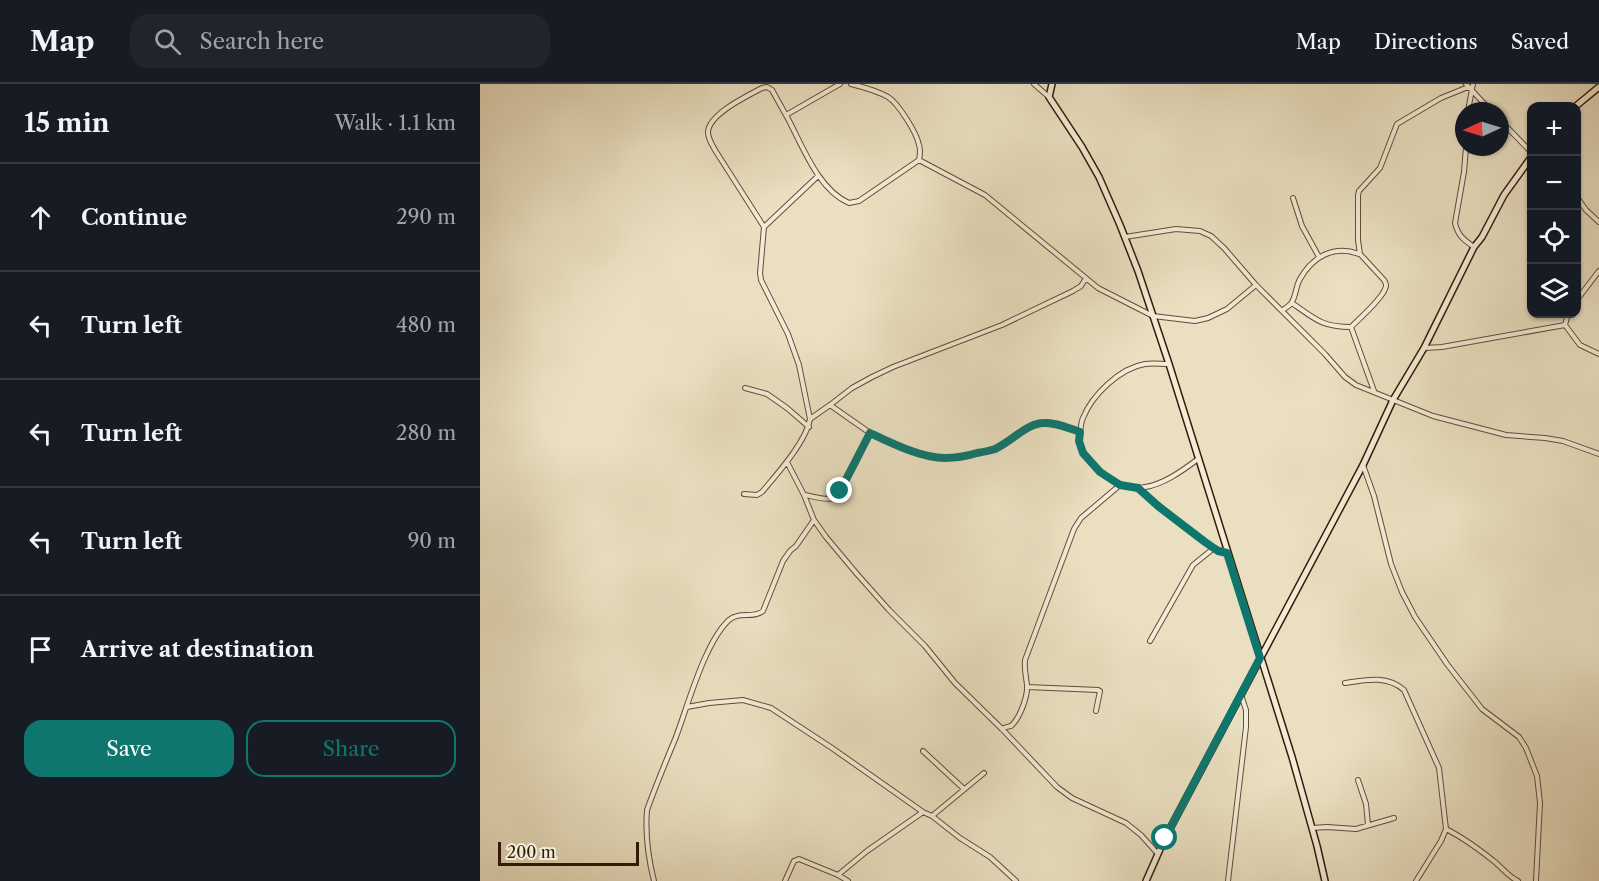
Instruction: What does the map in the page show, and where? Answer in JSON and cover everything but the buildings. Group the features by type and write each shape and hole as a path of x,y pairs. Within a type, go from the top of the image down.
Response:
{"main road":[{"path":"1052,84 1048,97 1099,177 1125,237 1153,316 1292,757 1325,881"},
{"path":"1581,102 1599,87"},
{"path":"1147,881 1165,838 1363,465 1393,400 1424,348 1474,247 1482,237 1504,195 1531,156"}],"street":[{"path":"788,117 786,115 840,84"},
{"path":"851,84 870,89 895,102 917,138 920,148 919,160"},
{"path":"1034,84 1048,97"},
{"path":"1360,254 1359,190 1380,168 1397,124 1441,98 1473,84"},
{"path":"744,494 757,495 762,492 787,462 808,427 810,419 799,364 788,334 761,280 764,227 708,138 712,120 762,88 767,87 772,90 818,176 832,193 849,203 859,201 919,160"},
{"path":"1468,102 1469,87"},
{"path":"1469,87 1483,102"},
{"path":"1509,130 1527,150"},
{"path":"1465,156 1455,223 1461,238 1474,247"},
{"path":"919,160 985,195 1098,288 1153,316 1195,321 1208,318 1227,309 1256,285"},
{"path":"764,227 818,176"},
{"path":"1293,198 1302,226 1319,256"},
{"path":"1581,203 1599,222"},
{"path":"1125,237 1176,228 1200,231 1211,236 1345,377 1356,385 1432,416 1506,435 1563,441 1599,454"},
{"path":"1282,311 1292,303 1300,279 1319,256 1337,250 1349,250 1360,254 1386,285 1385,290 1371,307 1351,327 1337,327 1318,322 1292,303"},
{"path":"1581,295 1599,271"},
{"path":"810,419 852,388 872,377 1012,320 1073,291 1081,286 1086,278"},
{"path":"1565,325 1567,318"},
{"path":"1424,348 1442,347 1565,325"},
{"path":"1565,325 1580,345 1599,354"},
{"path":"1351,327 1374,392"},
{"path":"1169,364 1144,364 1131,368 1103,388 1083,417 1079,441 1083,453 1100,472 1120,485 1138,488 1163,482 1198,459"},
{"path":"745,388 767,394 808,427"},
{"path":"830,405 870,433 899,446 943,459 995,449 1033,424 1055,424 1080,432"},
{"path":"804,495 833,498 848,477 870,433"},
{"path":"787,462 814,520 840,555 925,646 956,683 1057,787 1072,798 1126,823 1158,854"},
{"path":"1363,465 1374,496 1391,564 1415,617 1482,710 1519,737 1526,748 1537,776 1540,803 1536,881"},
{"path":"1002,729 1011,726 1020,712 1027,687 1024,671 1025,660 1074,529 1081,518 1120,485"},
{"path":"1138,488 1214,548 1227,553"},
{"path":"654,881 646,831 648,810 701,667 715,638 730,619 736,615 758,614 763,611 783,561 814,520"},
{"path":"1150,641 1193,565 1214,548"},
{"path":"1344,683 1373,679 1394,683 1404,690 1439,768 1446,829 1416,881"},
{"path":"1027,687 1101,691 1096,711"},
{"path":"1228,881 1246,727 1246,710 1241,693"},
{"path":"687,707 743,700 771,708 932,816 960,838 990,857 1016,881"},
{"path":"923,751 964,789"},
{"path":"932,816 984,773"},
{"path":"1358,780 1366,804 1368,825"},
{"path":"838,875 867,851 923,812"},
{"path":"1312,828 1356,829 1394,818"},
{"path":"1446,829 1462,837 1518,881"},
{"path":"785,881 794,861 799,859 848,881"}],"route":[{"path":"840,491 870,433 899,446 943,459 995,449 1033,424 1055,424 1080,432 1079,441 1083,453 1100,472 1120,485 1138,488 1205,542 1218,551 1227,553 1260,658 1165,838"}]}
